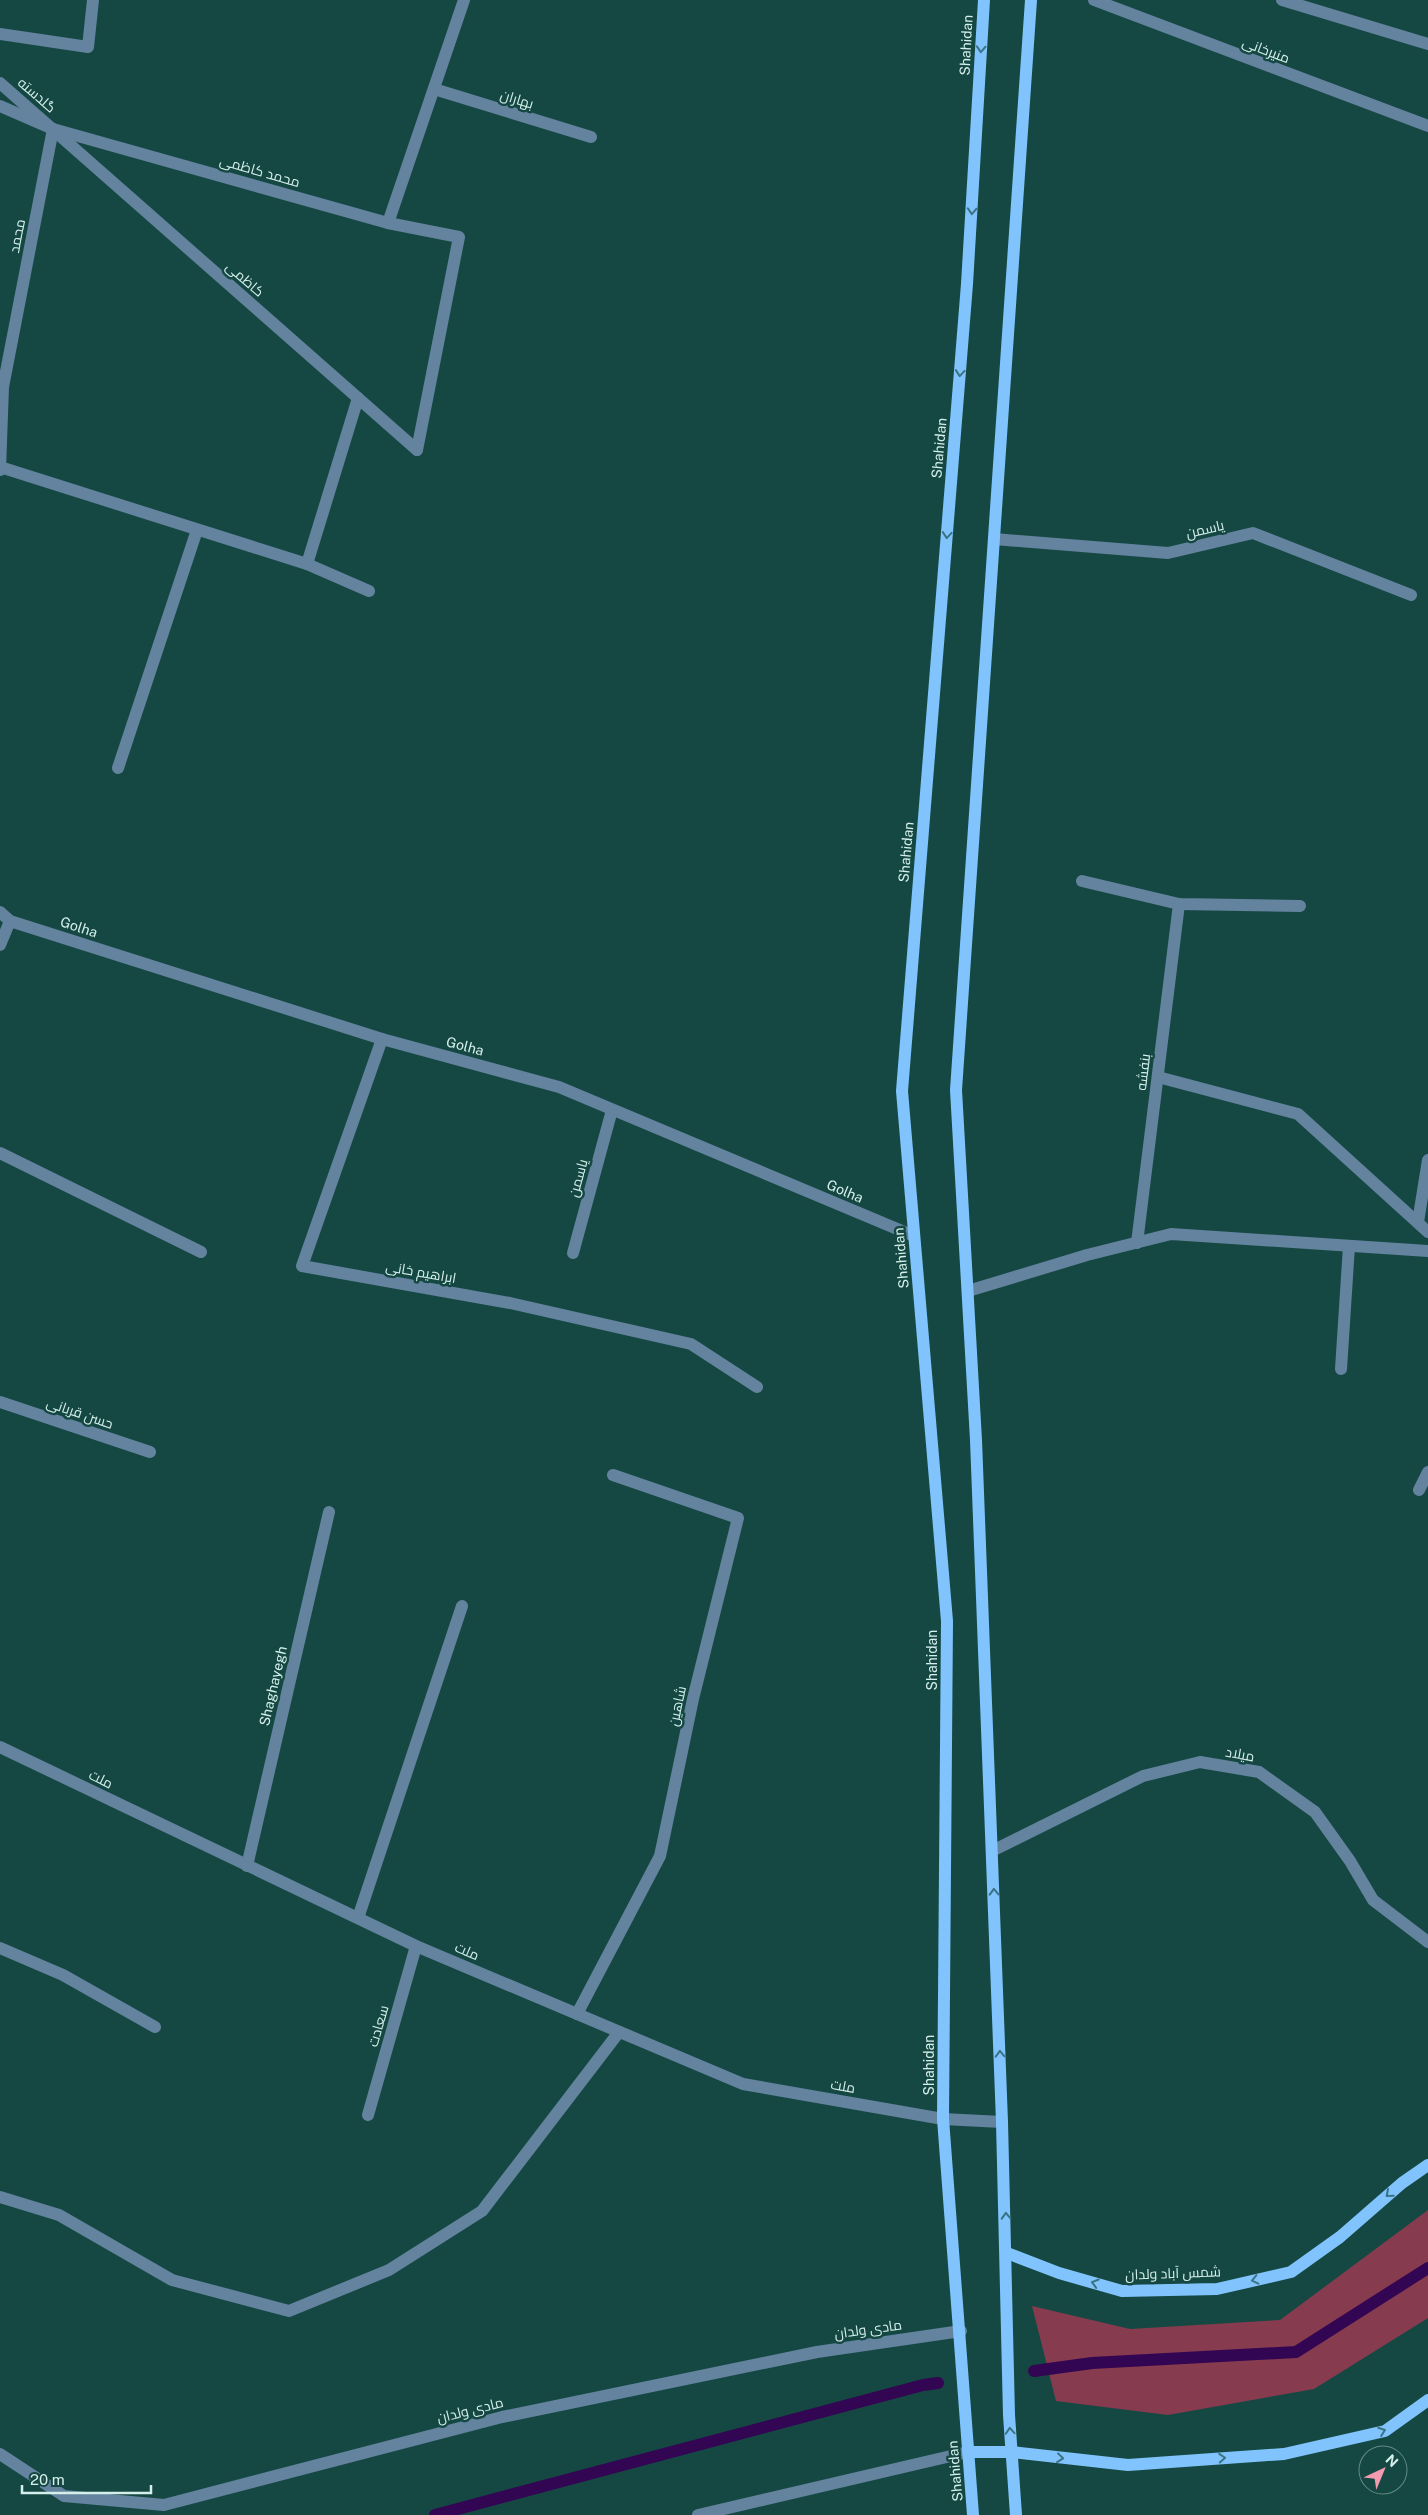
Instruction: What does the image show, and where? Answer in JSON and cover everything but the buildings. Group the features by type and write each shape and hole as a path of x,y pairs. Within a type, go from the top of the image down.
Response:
{"main road":[{"name":"Shahidan","path":"973,2515 943,2119 947,1620 902,1091 966,294 984,0"},
{"path":"1016,2515 1012,2452 1007,2253 976,1440 956,1090 1031,0"},
{"name":"شمس آباد ولدان","path":"1007,2253 1059,2273 1122,2291 1216,2289 1291,2272 1340,2237 1402,2183 1428,2165"},
{"path":"968,2452 1012,2452 1128,2465 1284,2454 1385,2431 1428,2400"}],"street":[{"path":"0,34 88,46 93,0"},
{"path":"388,223 464,0"},
{"name":"منیرخانی","path":"1094,0 1428,126"},
{"path":"1282,0 1428,44"},
{"name":"گلدسته","path":"0,83 53,130"},
{"name":"بهاران","path":"434,89 591,137"},
{"path":"0,106 53,130"},
{"name":"محمد کاظمی","path":"53,130 388,223 459,237 417,450"},
{"name":"کاظمی","path":"53,130 417,450"},
{"name":"محمد","path":"0,468 3,387 53,130"},
{"path":"307,564 358,398"},
{"path":"0,468 307,564 369,591"},
{"path":"118,768 197,530"},
{"name":"یاسمن","path":"994,538 1168,553 1253,533 1411,595"},
{"path":"1082,880 1179,904 1300,906"},
{"name":"بنفشه","path":"1137,1243 1179,904"},
{"name":"Golha","path":"0,912 10,921 382,1039 559,1087 914,1236"},
{"path":"0,945 10,921"},
{"name":"ابراهیم خانی","path":"382,1039 302,1266 510,1303 691,1344 757,1387"},
{"path":"1158,1077 1298,1114 1428,1232"},
{"name":"یاسمن","path":"573,1253 612,1110"},
{"path":"0,1153 201,1252"},
{"path":"1418,1222 1428,1160"},
{"path":"968,1291 1171,1234 1428,1251"},
{"path":"1341,1369 1349,1246"},
{"name":"حسن قربانی","path":"0,1402 150,1452"},
{"path":"1419,1490 1428,1472"},
{"name":"شاهین","path":"577,2014 660,1856 693,1699 738,1518 613,1475"},
{"name":"Shaghayegh","path":"247,1866 329,1512"},
{"path":"358,1918 462,1606"},
{"name":"ملت","path":"0,1747 416,1946 743,2084 943,2119 1002,2122"},
{"name":"میلاد","path":"992,1851 1143,1776 1200,1762 1259,1772 1315,1812 1350,1861 1373,1900 1428,1942"},
{"name":"سعادت","path":"368,2116 416,1946"},
{"path":"0,1948 63,1974 155,2027"},
{"path":"0,2197 59,2215 172,2280 289,2311 389,2270 482,2211 619,2032"},
{"name":"مادی ولدان","path":"0,2454 64,2496 164,2505 502,2417 817,2352 960,2331"},
{"path":"698,2515 968,2452"}],"shaded area":[{"path":"1428,2210 1428,2318 1314,2389 1168,2415 1056,2401 1032,2306 1130,2329 1280,2320"}],"waterway":[{"path":"1034,2371 1092,2363 1296,2352 1428,2268"},
{"path":"435,2515 923,2385 938,2383"}]}
